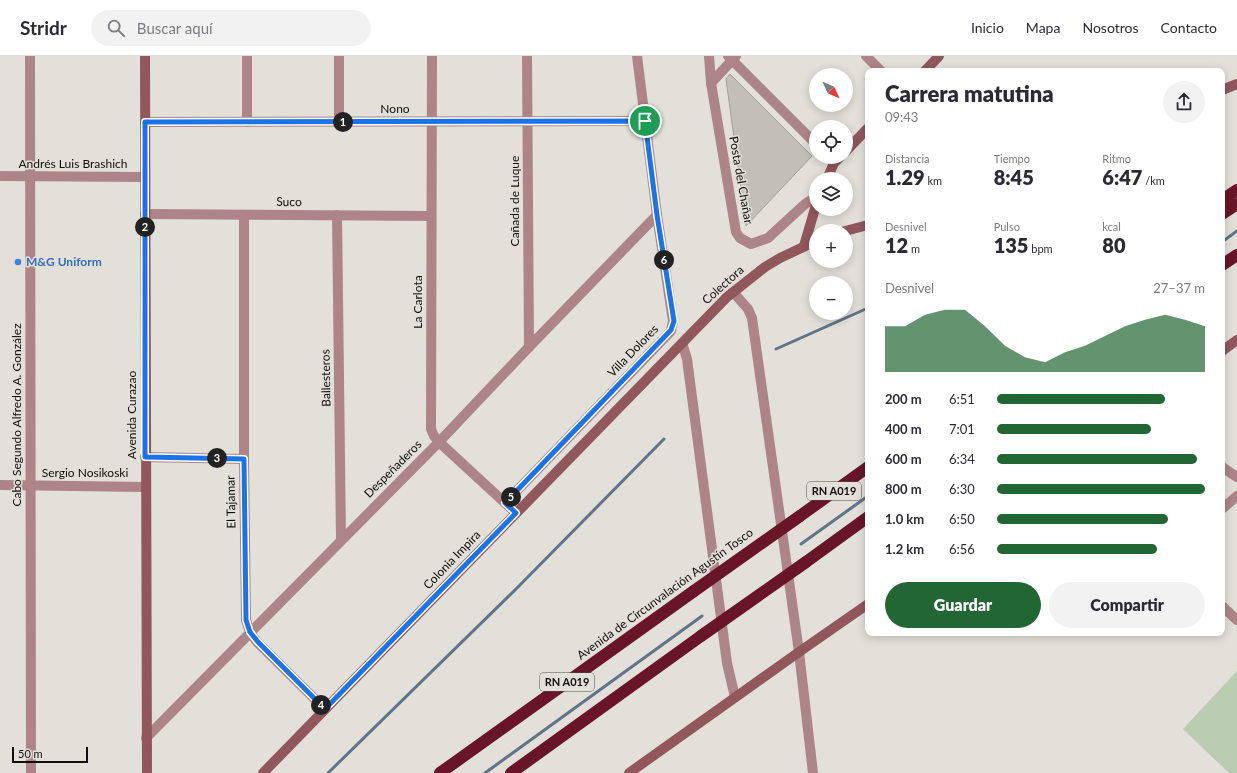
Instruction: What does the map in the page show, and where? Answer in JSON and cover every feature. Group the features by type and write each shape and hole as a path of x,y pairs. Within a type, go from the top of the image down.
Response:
{"highway":[{"path":"1225,198 1237,190"},
{"path":"1225,212 1237,204"},
{"path":"1225,263 1237,255"},
{"name":"Avenida de Circunvalación Agustín Tosco","path":"440,773 865,469"},
{"path":"511,773 865,520"}],"street":[{"name":"Cabo Segundo Alfredo A. González","path":"30,56 31,773"},
{"name":"Avenida Curazao","path":"145,56 147,773"},
{"path":"247,56 247,122"},
{"path":"339,56 339,122"},
{"name":"La Carlota","path":"432,56 431,429 438,442 516,513"},
{"name":"Cañada de Luque","path":"527,56 529,346"},
{"name":"Villa Dolores","path":"505,503 671,330 674,321 657,215 637,56"},
{"name":"Posta del Chañar","path":"709,56 711,82 736,232 740,238 751,244 768,238 809,201"},
{"path":"866,56 878,68"},
{"path":"928,68 939,56"},
{"path":"711,82 732,57 809,137"},
{"path":"1225,89 1237,84"},
{"name":"Nono","path":"145,122 645,121"},
{"path":"853,144 865,131"},
{"name":"Andrés Luis Brashich","path":"0,176 145,177"},
{"name":"Suco","path":"145,214 432,216"},
{"name":"El Tajamar","path":"244,215 244,459 246,620 250,632 258,642 325,709"},
{"name":"Ballesteros","path":"337,215 341,540"},
{"name":"Despeñaderos","path":"146,738 438,442 657,215"},
{"path":"804,246 813,216"},
{"path":"853,229 865,226"},
{"name":"Colectora","path":"660,367 733,292 765,267 809,244"},
{"path":"733,292 746,305 752,318 799,652 813,773"},
{"path":"1225,349 1237,340"},
{"path":"682,343 687,359 726,655 735,697"},
{"name":"Colonia Impira","path":"263,773 660,367"},
{"path":"145,457 244,459"},
{"path":"1225,469 1237,477"},
{"name":"Sergio Nosikoski","path":"0,485 146,486"},
{"path":"1225,506 1237,496"},
{"path":"629,773 865,606"},
{"path":"1225,609 1237,620"}],"green space":[{"path":"1237,671 1237,773 1229,773 1183,729"}],"building":[{"path":"730,74 809,153 809,159 746,226 726,79"}],"waterway":[{"path":"1225,240 1237,231"},
{"path":"776,349 865,309"},
{"path":"328,773 516,589 664,439"},
{"path":"801,544 865,498"},
{"path":"485,773 702,616"}],"place":[{"name":"M&G Uniform","path":"18,262"}],"route":[{"path":"645,121 657,215 674,321 671,330 505,503 516,513 325,709 258,642 250,632 246,620 244,459 145,457 145,122 645,121"}]}
